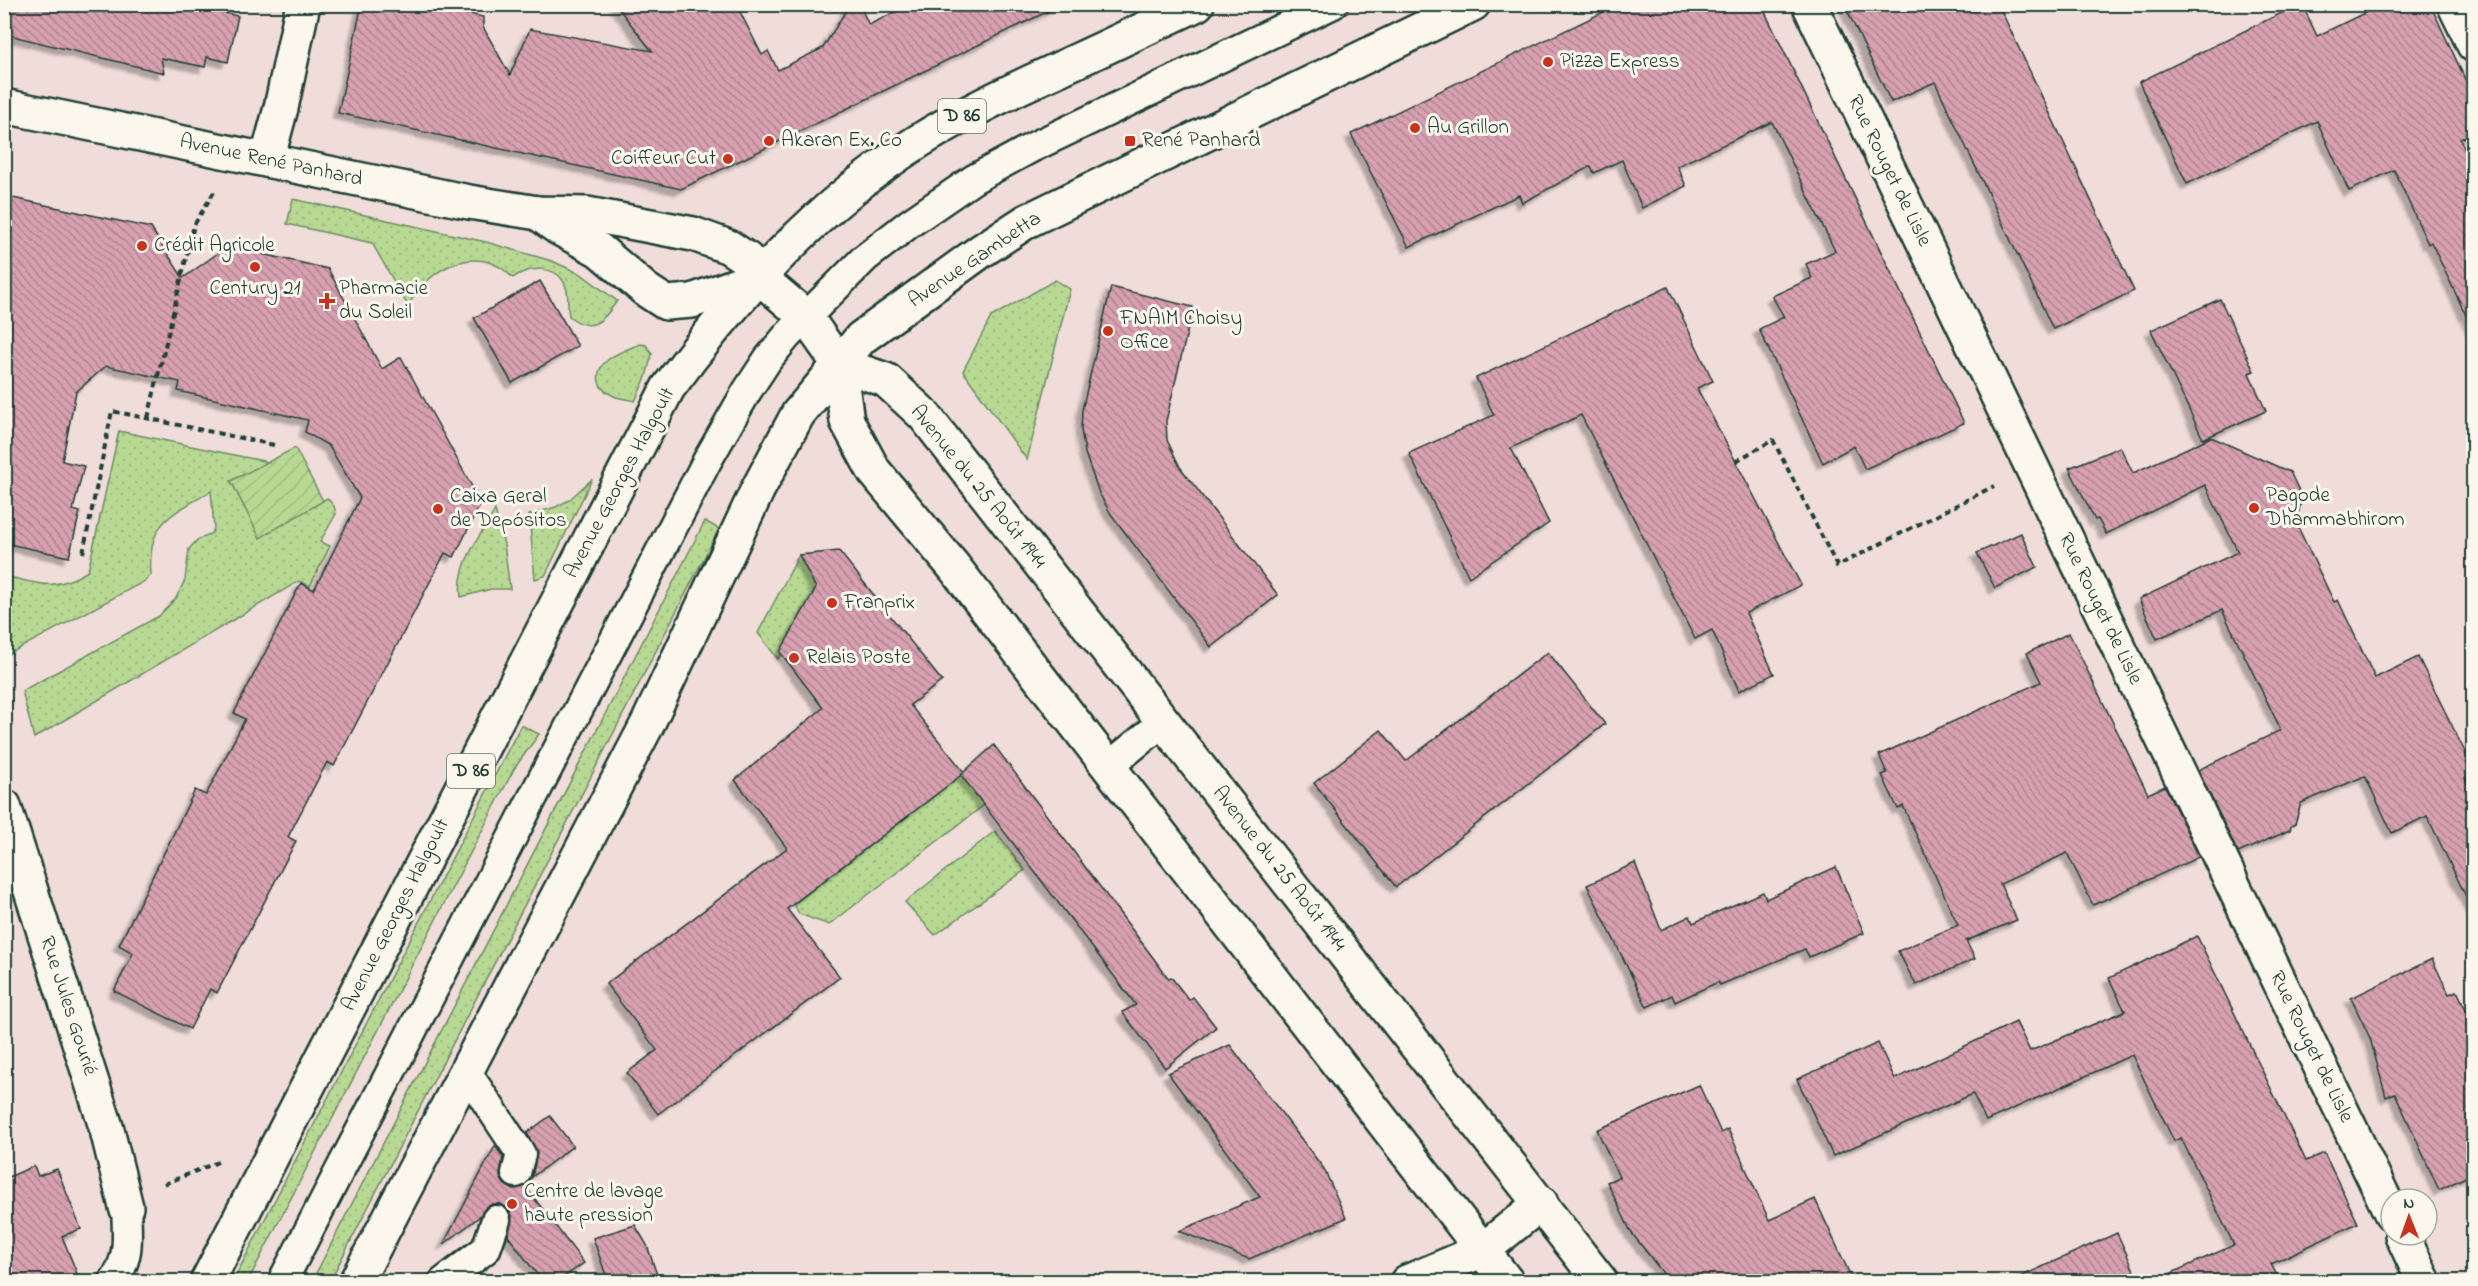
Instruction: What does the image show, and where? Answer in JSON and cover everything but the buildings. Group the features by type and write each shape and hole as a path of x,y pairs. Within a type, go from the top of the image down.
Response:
{"main road":[{"path":"267,160 281,108 303,4"},
{"name":"D 86","path":"759,277 821,213 919,141 979,106 1197,4"},
{"name":"Avenue Gambetta","path":"466,1071 648,723 758,489 798,414 861,338 981,251 1027,221 1473,4"},
{"name":"Rue Rouget de Lisle","path":"1809,4 2379,1188"},
{"path":"2454,4 2474,45"},
{"name":"Avenue René Panhard","path":"4,106 469,202 538,213 587,214 701,236 729,247 747,259 759,277 805,316 839,364"},
{"name":"Avenue René Panhard","path":"538,213 557,227 599,250 646,290 666,303 692,301 759,277"},
{"name":"Avenue Georges Halgoult","path":"207,1281 668,388 693,353 759,277"},
{"path":"839,364 847,421 874,471 954,567 1507,1281"},
{"name":"Avenue du 25 Août 1944","path":"839,364 886,380 924,415 1601,1281"},
{"name":"Rue Jules Gourié","path":"4,806 107,1130 126,1207"},
{"path":"356,1281 466,1071"},
{"path":"1407,1281 1483,1250 1541,1203"},
{"path":"2408,1247 2424,1281"}],"lane":[{"path":"282,1281 706,461 768,359 805,316 865,258 910,223 974,179 1033,147 1333,4"},
{"path":"1109,766 1163,722"},
{"path":"466,1071 521,1154 516,1173"},
{"path":"113,1281 123,1268 127,1249 126,1207"},
{"path":"443,1281 486,1249 496,1220"}],"path":[{"path":"148,418 194,225 219,182 227,152"},
{"path":"83,553 112,411 274,445"},
{"path":"1736,461 1773,440 1837,566 2032,467"}],"green space":[{"path":"293,199 486,242 552,261 581,274 617,301 597,323 584,324 569,316 566,287 557,274 542,269 527,271 513,278 499,267 485,261 470,260 441,270 417,292 408,306 372,243 287,224"},
{"path":"1055,280 1070,289 1027,460 963,371 991,317"},
{"path":"640,344 646,345 652,354 646,377 635,401 616,397 606,391 599,382 601,367 612,357"},
{"path":"119,431 268,462 231,481 260,537 327,498 334,506 336,514 320,542 330,546 310,586 299,581 34,738 22,691 159,616 176,598 185,580 189,549 197,540 212,533 214,528 211,491 173,514 157,531 151,557 151,575 145,581 9,654 5,638 5,576 38,583 56,584 76,578 88,571"},
{"path":"295,448 323,501 260,538 231,481"},
{"path":"592,479 545,576 535,579 529,515 556,507 569,500"},
{"path":"495,510 504,544 510,589 491,589 461,597 462,574 470,552"},
{"path":"705,521 719,529 330,1281 312,1281"},
{"path":"799,555 816,588 778,659 758,633"},
{"path":"521,725 539,734 514,769 248,1281 233,1281"},
{"path":"961,775 984,805 829,925 799,914 794,904"},
{"path":"995,831 1025,870 935,935 905,902"}],"place":[{"name":"Pizza Express","path":"1548,62"},
{"name":"Au Grillon","path":"1415,128"},
{"name":"Akaran Ex. Co","path":"769,141"},
{"name":"René Panhard","path":"1130,141"},
{"name":"Coiffeur Cut","path":"728,159"},
{"name":"Crédit Agricole","path":"142,246"},
{"name":"Century 21","path":"255,267"},
{"name":"Pharmacie du Soleil","path":"327,301"},
{"name":"FNAIM Choisy Office","path":"1108,331"},
{"name":"Pagode Dhammabhirom","path":"2254,508"},
{"name":"Caixa Geral de Depósitos","path":"438,509"},
{"name":"Franprix","path":"832,603"},
{"name":"Relais Poste","path":"794,658"},
{"name":"Centre de lavage haute pression","path":"512,1204"}]}
